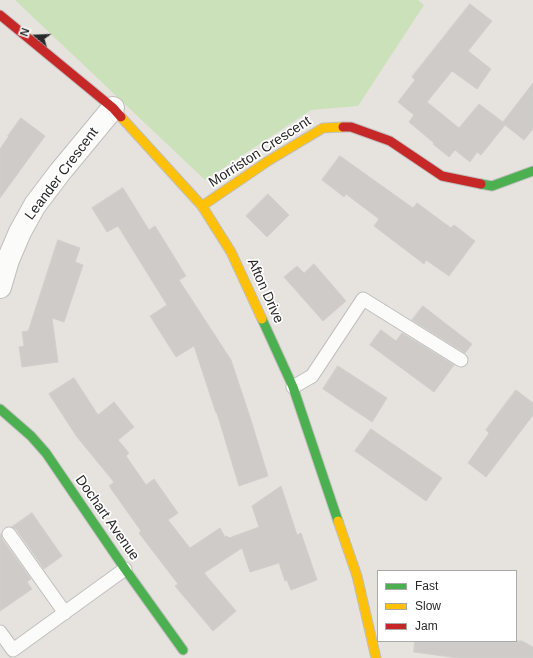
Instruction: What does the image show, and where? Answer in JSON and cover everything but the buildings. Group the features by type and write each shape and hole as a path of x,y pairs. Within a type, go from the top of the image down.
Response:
{"street":[{"name":"Afton Drive","path":"0,15 113,108 202,206 231,252 293,387 357,576 376,658"},
{"name":"Leander Crescent","path":"0,287 8,260 20,232 35,205 113,108"},
{"name":"Morriston Crescent","path":"202,206 268,161 323,128 351,127 390,141 442,176 492,186 533,171"},
{"name":"Dochart Avenue","path":"0,409 31,436 46,453 125,569 183,650"}],"lane":[{"path":"293,387 312,376 363,300 461,360"},
{"path":"9,534 65,613"},
{"path":"0,632 13,650 125,569"}],"green space":[{"path":"15,0 418,0 424,5 358,106 311,110 205,180"}],"traffic: fast":[{"path":"481,184 492,186 533,171"},
{"path":"262,319 293,387 338,521"},
{"path":"0,409 31,436 46,453 125,569 183,650"}],"traffic: slow":[{"path":"121,117 202,206 231,252 262,319"},
{"path":"202,206 268,161 323,128 343,127"},
{"path":"338,521 357,576 376,658"}],"traffic: jam":[{"path":"0,15 113,108 121,117"},
{"path":"343,127 351,127 390,141 442,176 481,184"}]}
